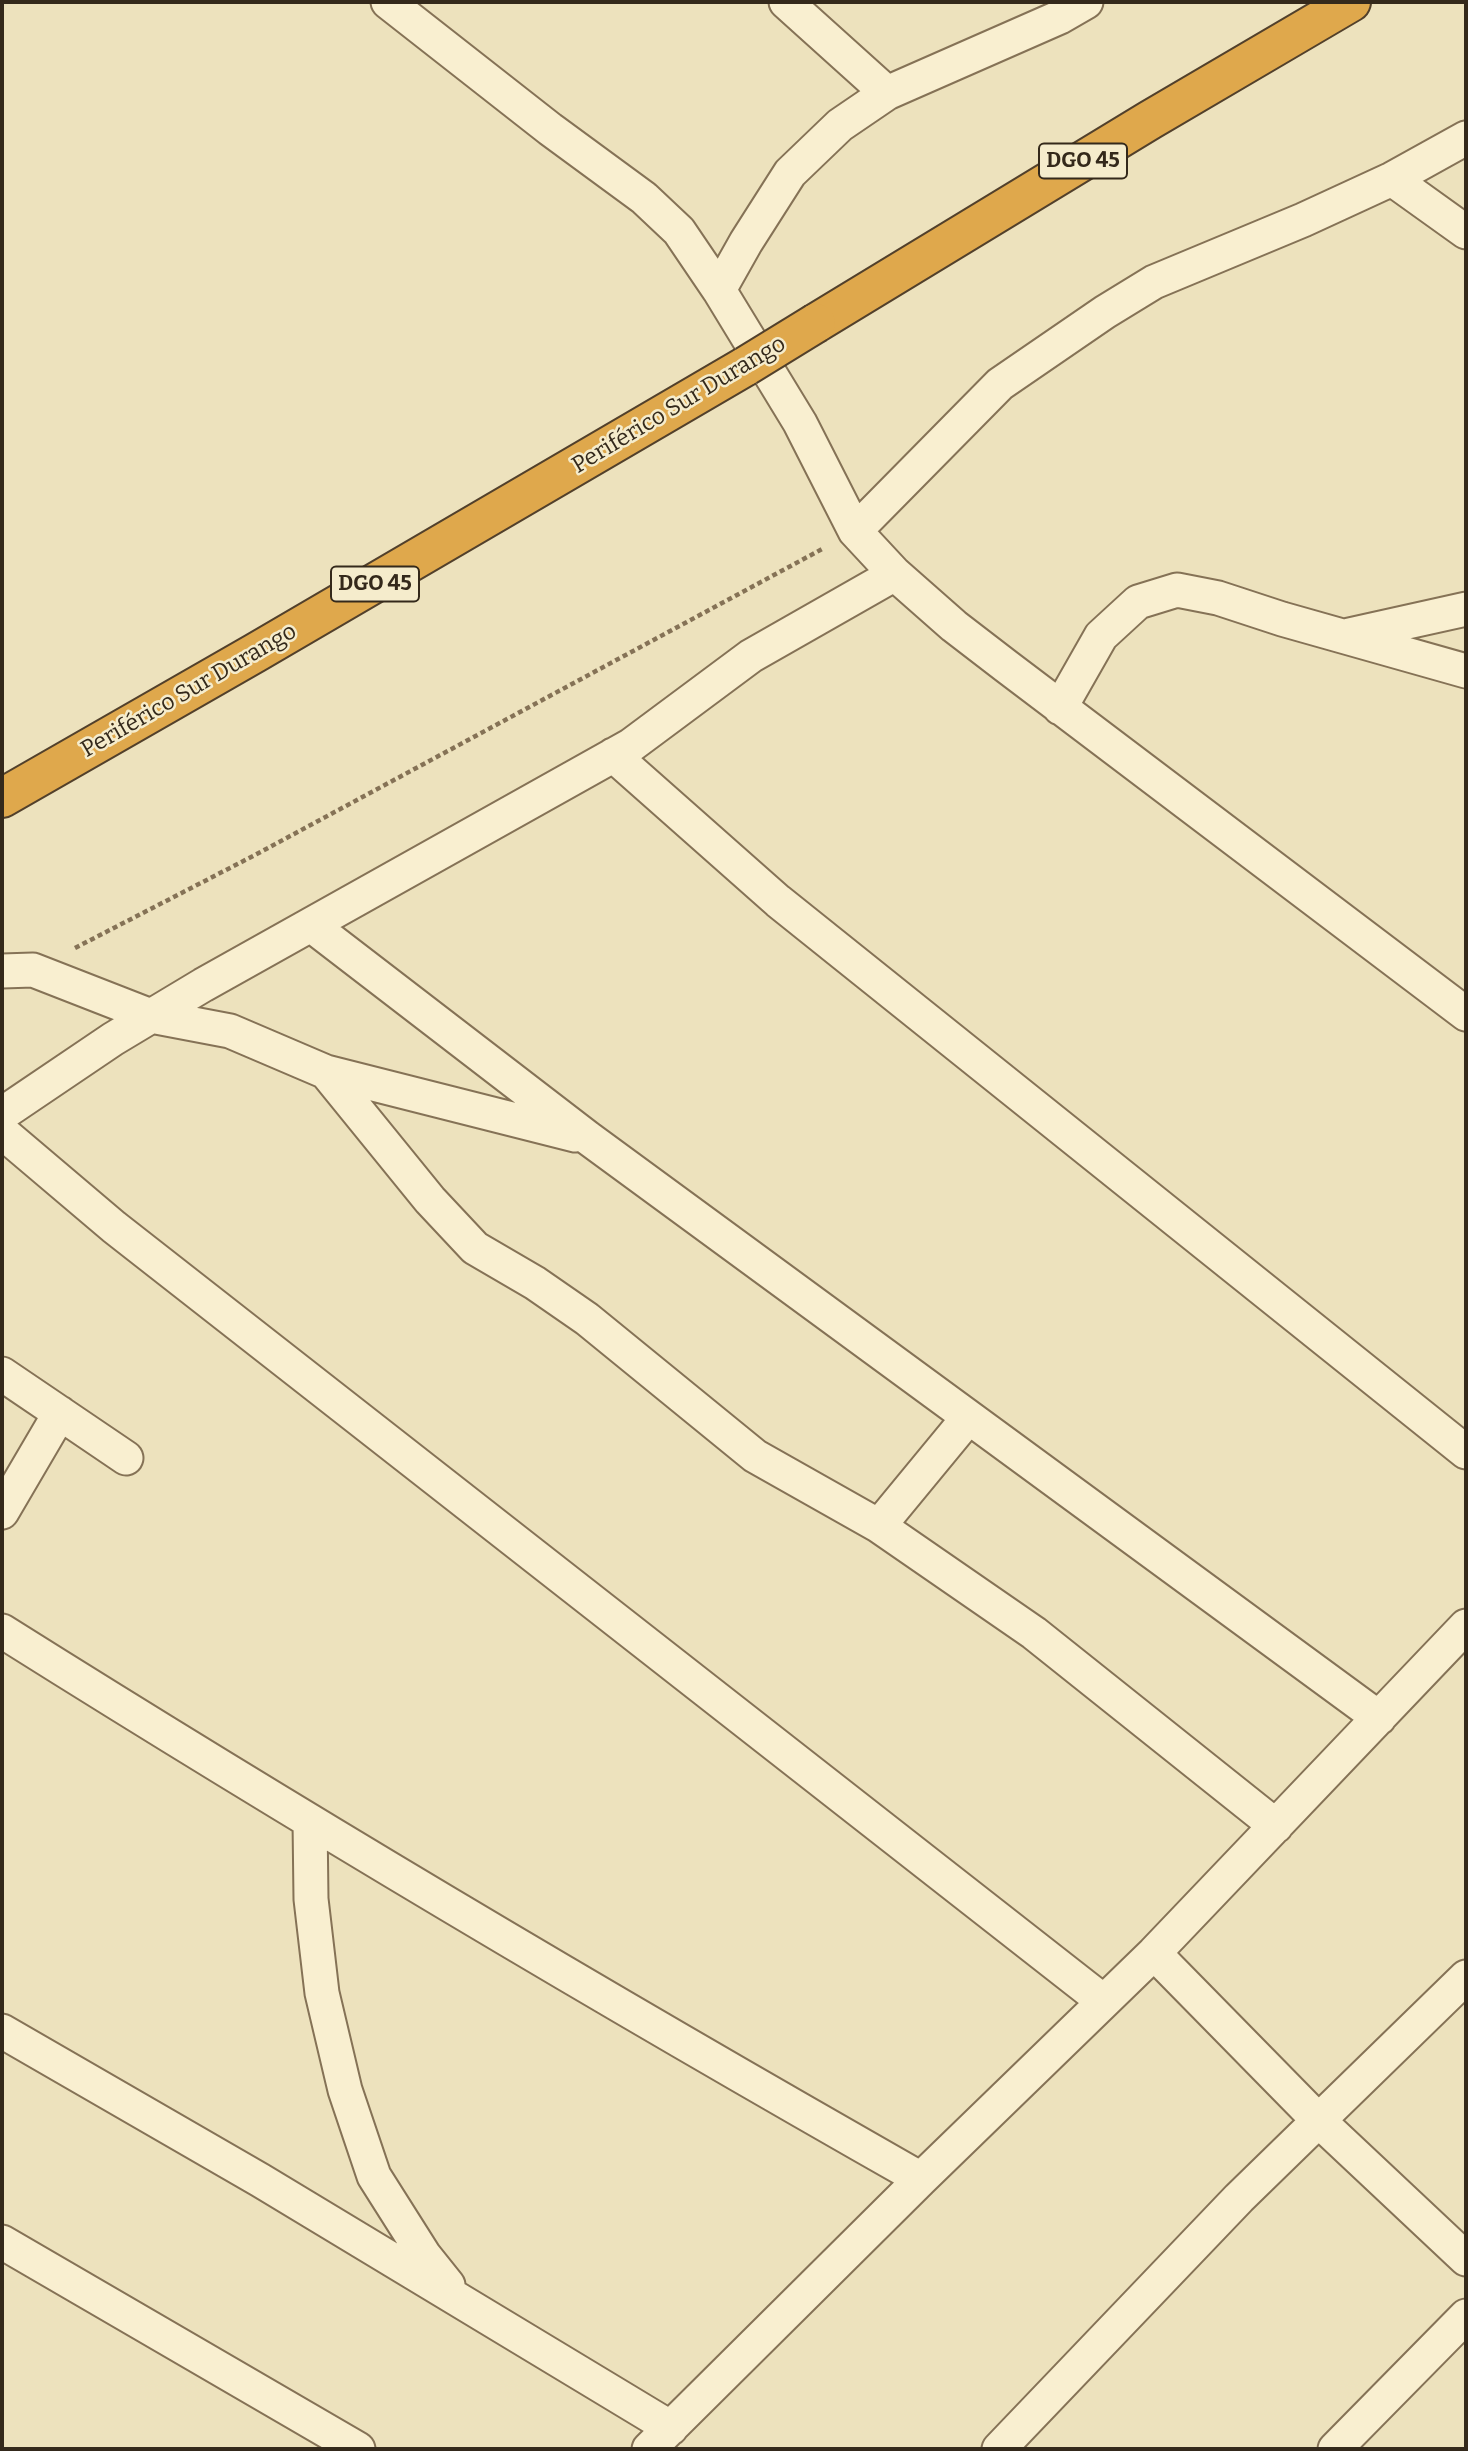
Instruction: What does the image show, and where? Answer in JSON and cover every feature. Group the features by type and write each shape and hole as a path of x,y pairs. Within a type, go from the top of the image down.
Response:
{"highway":[{"name":"Periférico Sur Durango","path":"2,798 746,366 1150,120 1351,2"}],"street":[{"path":"388,2 550,129 644,198 679,231 719,290 800,423 855,531 895,574 954,626 1060,708 1466,1014"},
{"path":"786,2 887,93"},
{"path":"719,290 790,173 839,125 887,93 1060,17 1086,2"},
{"path":"855,531 1000,384 1105,312 1154,282 1303,220 1392,179 1466,138"},
{"path":"1392,179 1466,232"},
{"path":"2,1114 151,1016 630,746 751,656 895,574"},
{"path":"1060,708 1101,636 1138,602 1177,590 1218,598 1466,671"},
{"path":"1345,636 1466,609"},
{"path":"613,755 778,901 1466,1452"},
{"path":"311,925 588,1138 1379,1718"},
{"path":"17,971 151,1016 230,1031 326,1072 588,1138"},
{"path":"326,1072 430,1199 475,1248 535,1283 587,1319 755,1456 879,1526 1034,1633 1276,1826"},
{"path":"2,1132 147,1253 1102,2001"},
{"path":"2,1374 126,1458"},
{"path":"2,1512 60,1413"},
{"path":"879,1526 968,1418"},
{"path":"2,2031 260,2180 462,2302 660,2439 1154,1952 1466,1626"},
{"path":"2,1631 310,1821 717,2064 921,2179"},
{"path":"310,1821 311,1899 322,1993 345,2090 374,2176 425,2255 462,2302"},
{"path":"1154,1952 1318,2120 1466,2259"},
{"path":"999,2449 1238,2198 1466,1977"},
{"path":"2,2242 358,2449"},
{"path":"1335,2449 1466,2316"}],"path":[{"path":"17,971 268,848 855,531"}]}
